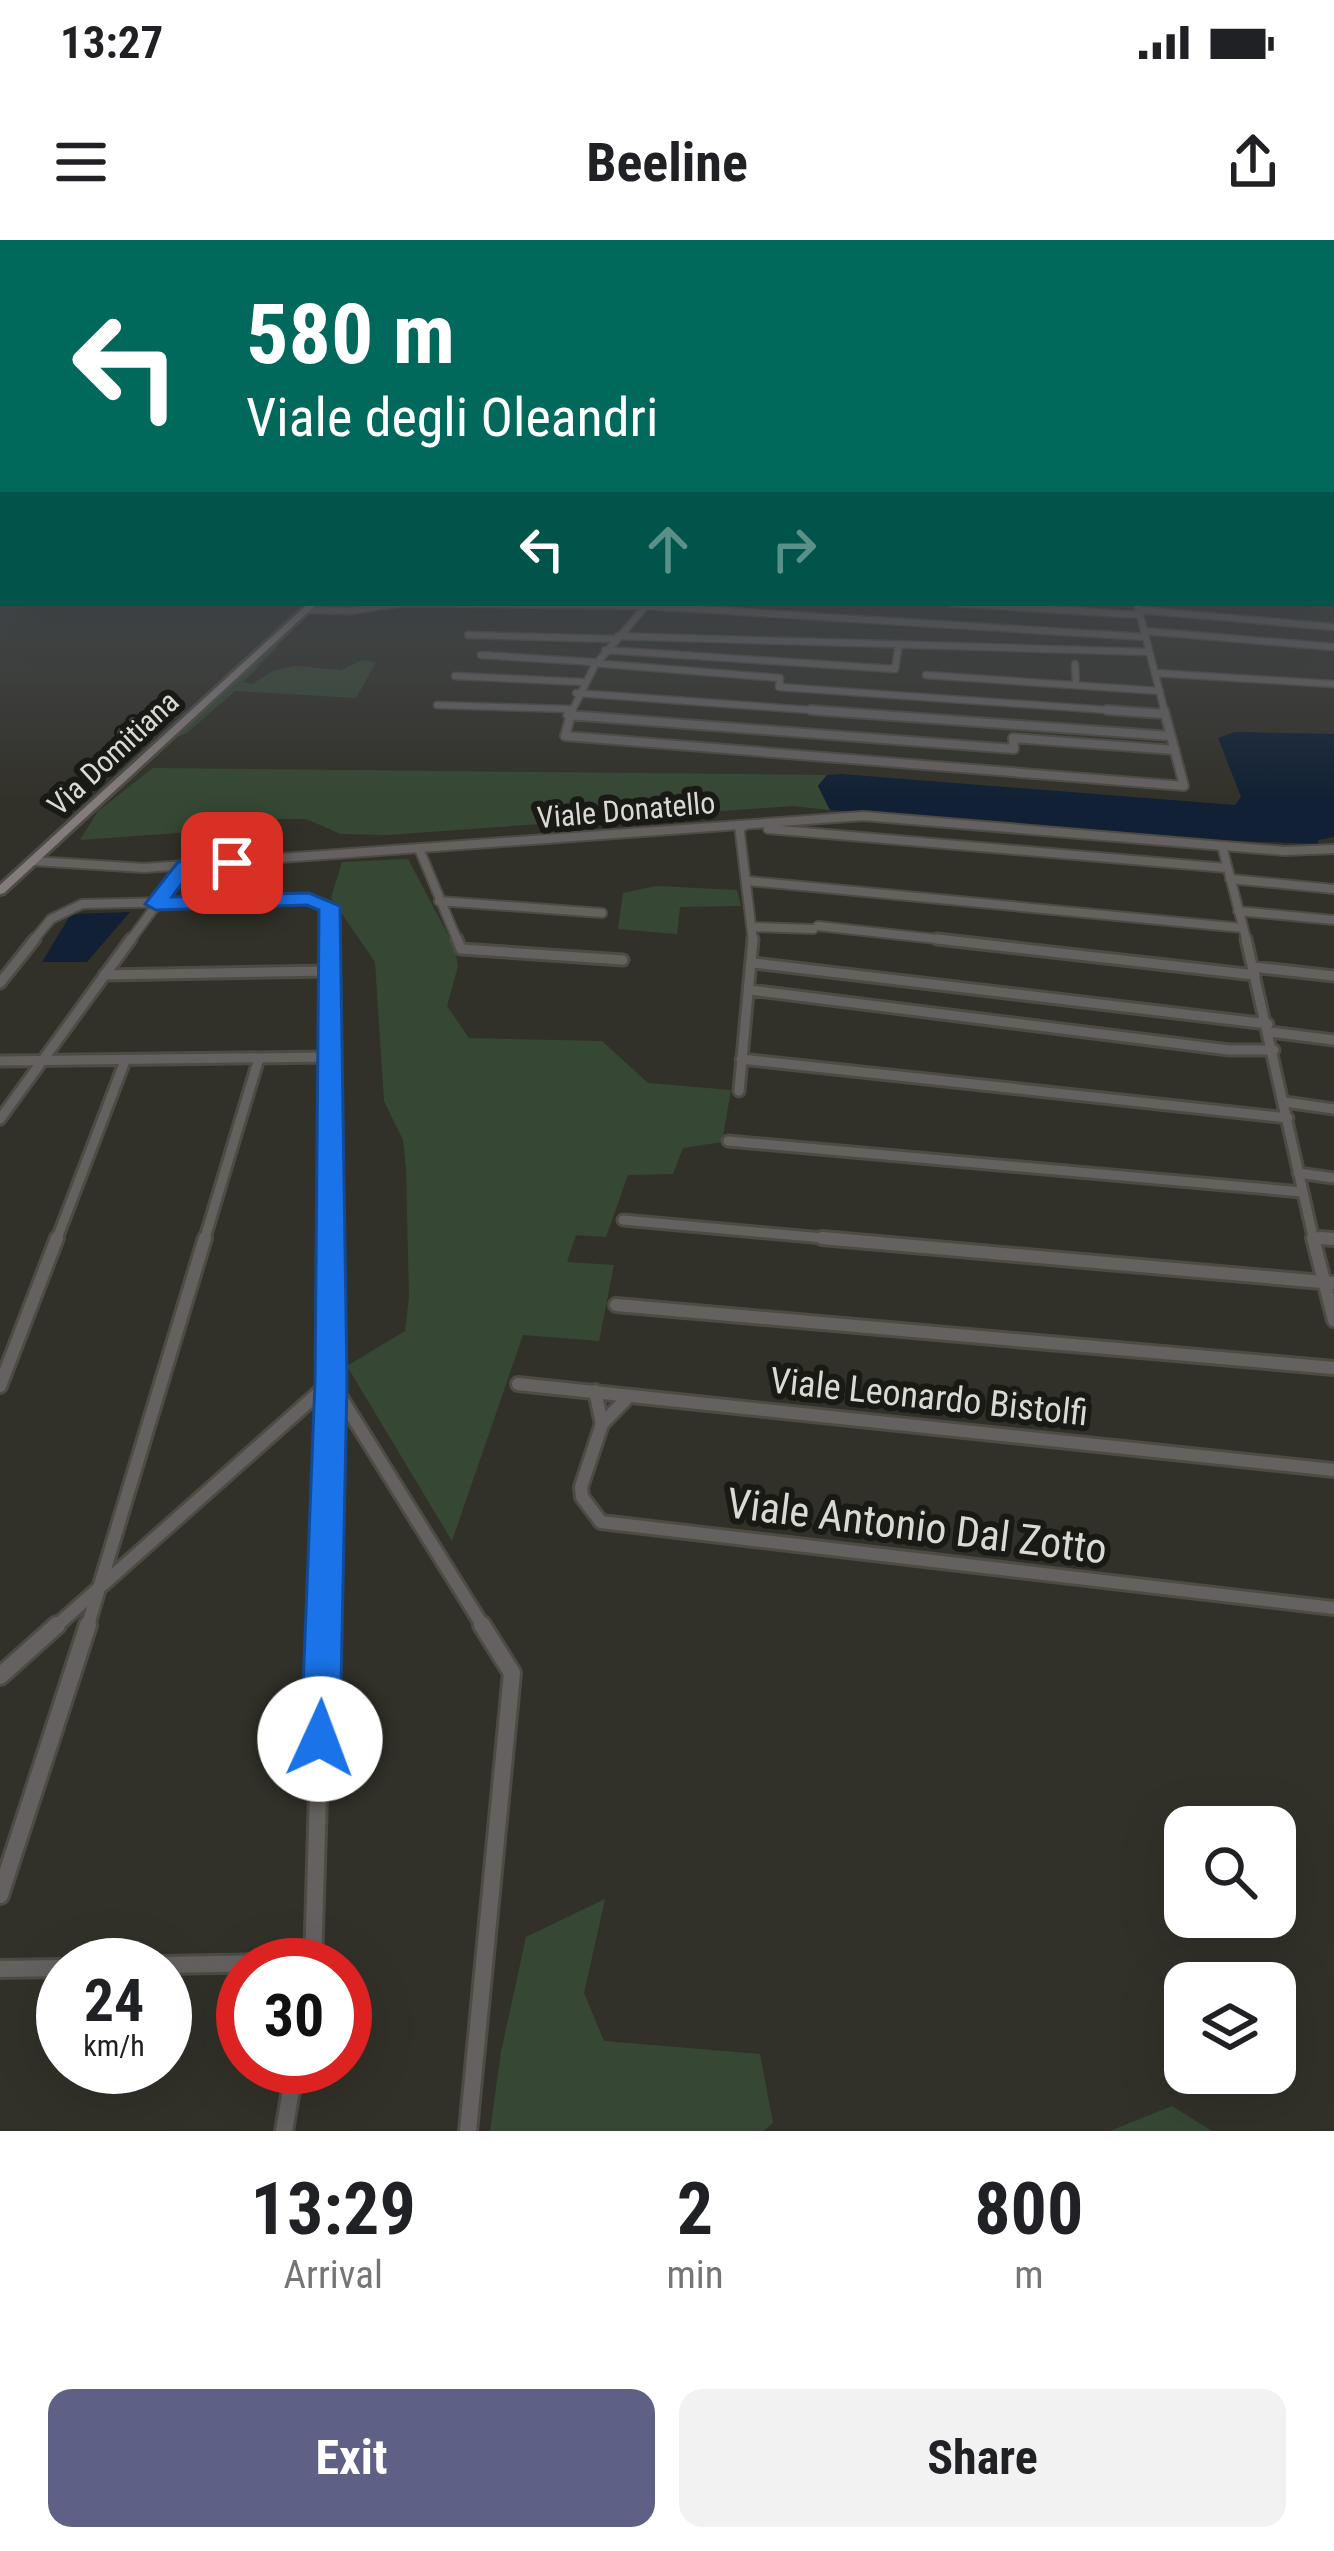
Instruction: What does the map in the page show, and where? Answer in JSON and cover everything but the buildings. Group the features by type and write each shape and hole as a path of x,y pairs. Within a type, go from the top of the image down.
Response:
{"street":[{"name":"Via Domitiana","path":"0,891 291,623"},
{"path":"630,623 592,663 576,693 565,736 1184,786 1142,623"},
{"path":"854,623 855,643"},
{"path":"971,623 1334,647"},
{"path":"1293,623 1334,627"},
{"path":"468,635 1149,652"},
{"path":"605,650 896,669 899,644"},
{"path":"481,655 780,678 779,687 1165,714"},
{"path":"959,677 961,661"},
{"path":"1014,662 1014,681"},
{"path":"1075,664 1076,685"},
{"path":"1155,673 1334,684"},
{"path":"926,675 1160,691"},
{"path":"455,676 582,682"},
{"path":"576,693 1172,736"},
{"path":"437,705 1013,749 1013,738 1175,749"},
{"name":"Viale Donatello","path":"32,861 185,866 901,817 1222,846 1334,850"},
{"path":"739,1091 754,927 739,825 1229,873 1334,889"},
{"path":"1222,846 1269,1028 1334,1320"},
{"path":"420,851 461,949 623,960"},
{"path":"0,1119 185,866"},
{"path":"749,881 1243,928"},
{"path":"439,901 602,913"},
{"path":"0,983 62,910 82,904 324,902 329,906 326,1057 331,1382 314,1938"},
{"path":"1238,911 1334,920"},
{"path":"754,927 815,928 1334,976"},
{"path":"754,963 1334,1040"},
{"path":"104,975 328,970"},
{"path":"750,990 1229,1050 1274,1050"},
{"path":"0,1061 326,1057"},
{"path":"0,1895 100,1590 259,1058"},
{"path":"741,1059 1288,1118"},
{"path":"0,1386 125,1061"},
{"path":"1285,1102 1334,1109"},
{"path":"728,1142 1302,1192"},
{"path":"1298,1173 1334,1178"},
{"path":"623,1220 1329,1283"},
{"path":"1313,1237 1334,1239"},
{"path":"616,1305 1334,1368"},
{"path":"0,1676 331,1382"},
{"path":"331,1382 512,1672 468,2131"},
{"name":"Viale Leonardo Bistolfi","path":"518,1384 1334,1470"},
{"path":"595,1391 602,1424"},
{"name":"Viale Antonio Dal Zotto","path":"629,1396 602,1424 581,1487 592,1515 602,1522 1334,1608"},
{"path":"0,1969 36,1968"},
{"path":"284,2131 290,2094"}],"green space":[{"path":"277,643 243,682 252,684 275,670 296,666 341,670 361,660 376,662 356,698 235,691 187,733 166,741"},
{"path":"153,768 827,775 818,786 830,810 793,806 387,835 341,834 306,819 262,819 191,832 80,840 98,811"},
{"path":"408,859 455,948 458,966 447,1006 469,1038 602,1041 648,1083 731,1090 722,1142 683,1148 673,1174 628,1175 606,1237 576,1235 567,1262 614,1265 599,1341 523,1335 452,1541 347,1366 405,1331 409,1297 406,1168 403,1140 384,1101 375,962 331,898 342,862"},
{"path":"656,886 737,890 741,906 680,907 677,934 618,929 623,893"},
{"path":"605,1899 584,1993 604,2041 760,2054 773,2123 763,2131 490,2131 526,1937"},
{"path":"1172,2106 1212,2131 1110,2131"}],"water":[{"path":"1235,732 1334,734 1334,837 1318,840 1318,844 1193,839 830,810 818,786 827,775 841,774 1235,805 1241,797 1218,738"},
{"path":"130,912 87,962 42,962 71,914"}],"route":[{"path":"232,863 185,866 156,904 309,899 329,906 326,1057 331,1382 320,1739"}]}
